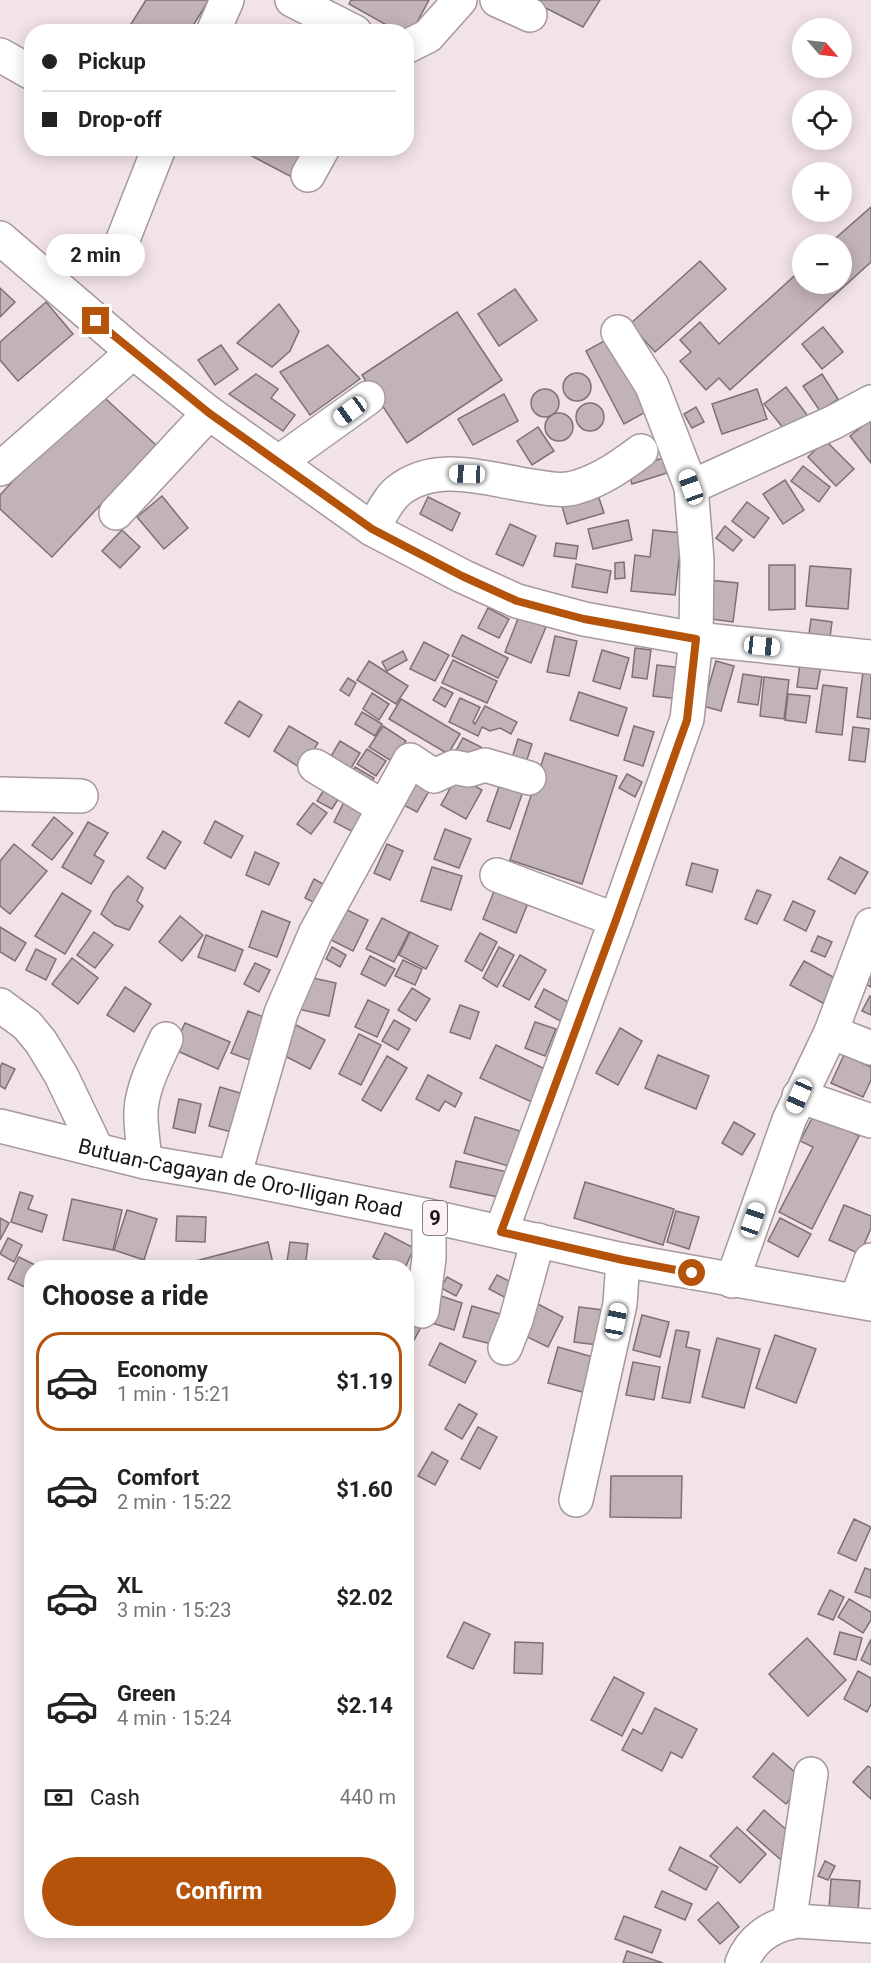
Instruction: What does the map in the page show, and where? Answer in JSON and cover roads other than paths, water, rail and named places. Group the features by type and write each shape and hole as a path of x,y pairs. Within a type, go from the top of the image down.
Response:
{"main road":[{"path":"216,24 227,0"},
{"path":"292,0 340,24"},
{"path":"414,43 428,36 460,0"},
{"path":"497,0 530,15"},
{"path":"0,55 24,68"},
{"path":"122,242 156,156"},
{"path":"0,238 133,352 209,413 372,529 462,576 517,601 584,619 696,639 871,657"},
{"path":"501,1232 687,720 696,639 697,560 691,487 652,386 618,332"},
{"path":"0,469 133,352"},
{"path":"279,462 368,398"},
{"path":"691,487 834,422 871,402"},
{"path":"116,513 209,413"},
{"path":"372,529 397,492 414,482 450,474 467,474 547,490 576,488 610,474 640,451"},
{"path":"234,1177 281,1013 315,934 410,760 434,776 454,767 469,770 485,765 529,778"},
{"path":"315,766 383,807"},
{"path":"0,794 81,796"},
{"path":"497,875 616,920"},
{"path":"732,1281 789,1120 831,1032 871,925"},
{"path":"0,1005 27,1024 41,1042 61,1074 97,1150"},
{"path":"831,1032 871,1048"},
{"path":"145,1162 141,1112 143,1098 166,1039"},
{"path":"799,1096 871,1121"},
{"name":"Butuan-Cagayan de Oro-Iligan Road","path":"0,1126 145,1162 234,1177 429,1216 623,1260 864,1303"},
{"path":"422,1311 429,1258 429,1216"},
{"path":"505,1348 516,1320 538,1240"},
{"path":"576,1500 618,1315 623,1260"},
{"path":"864,1303 871,1260"},
{"path":"789,1923 811,1774"},
{"path":"742,1963 747,1950 766,1931 789,1923 797,1921 871,1926"}]}
